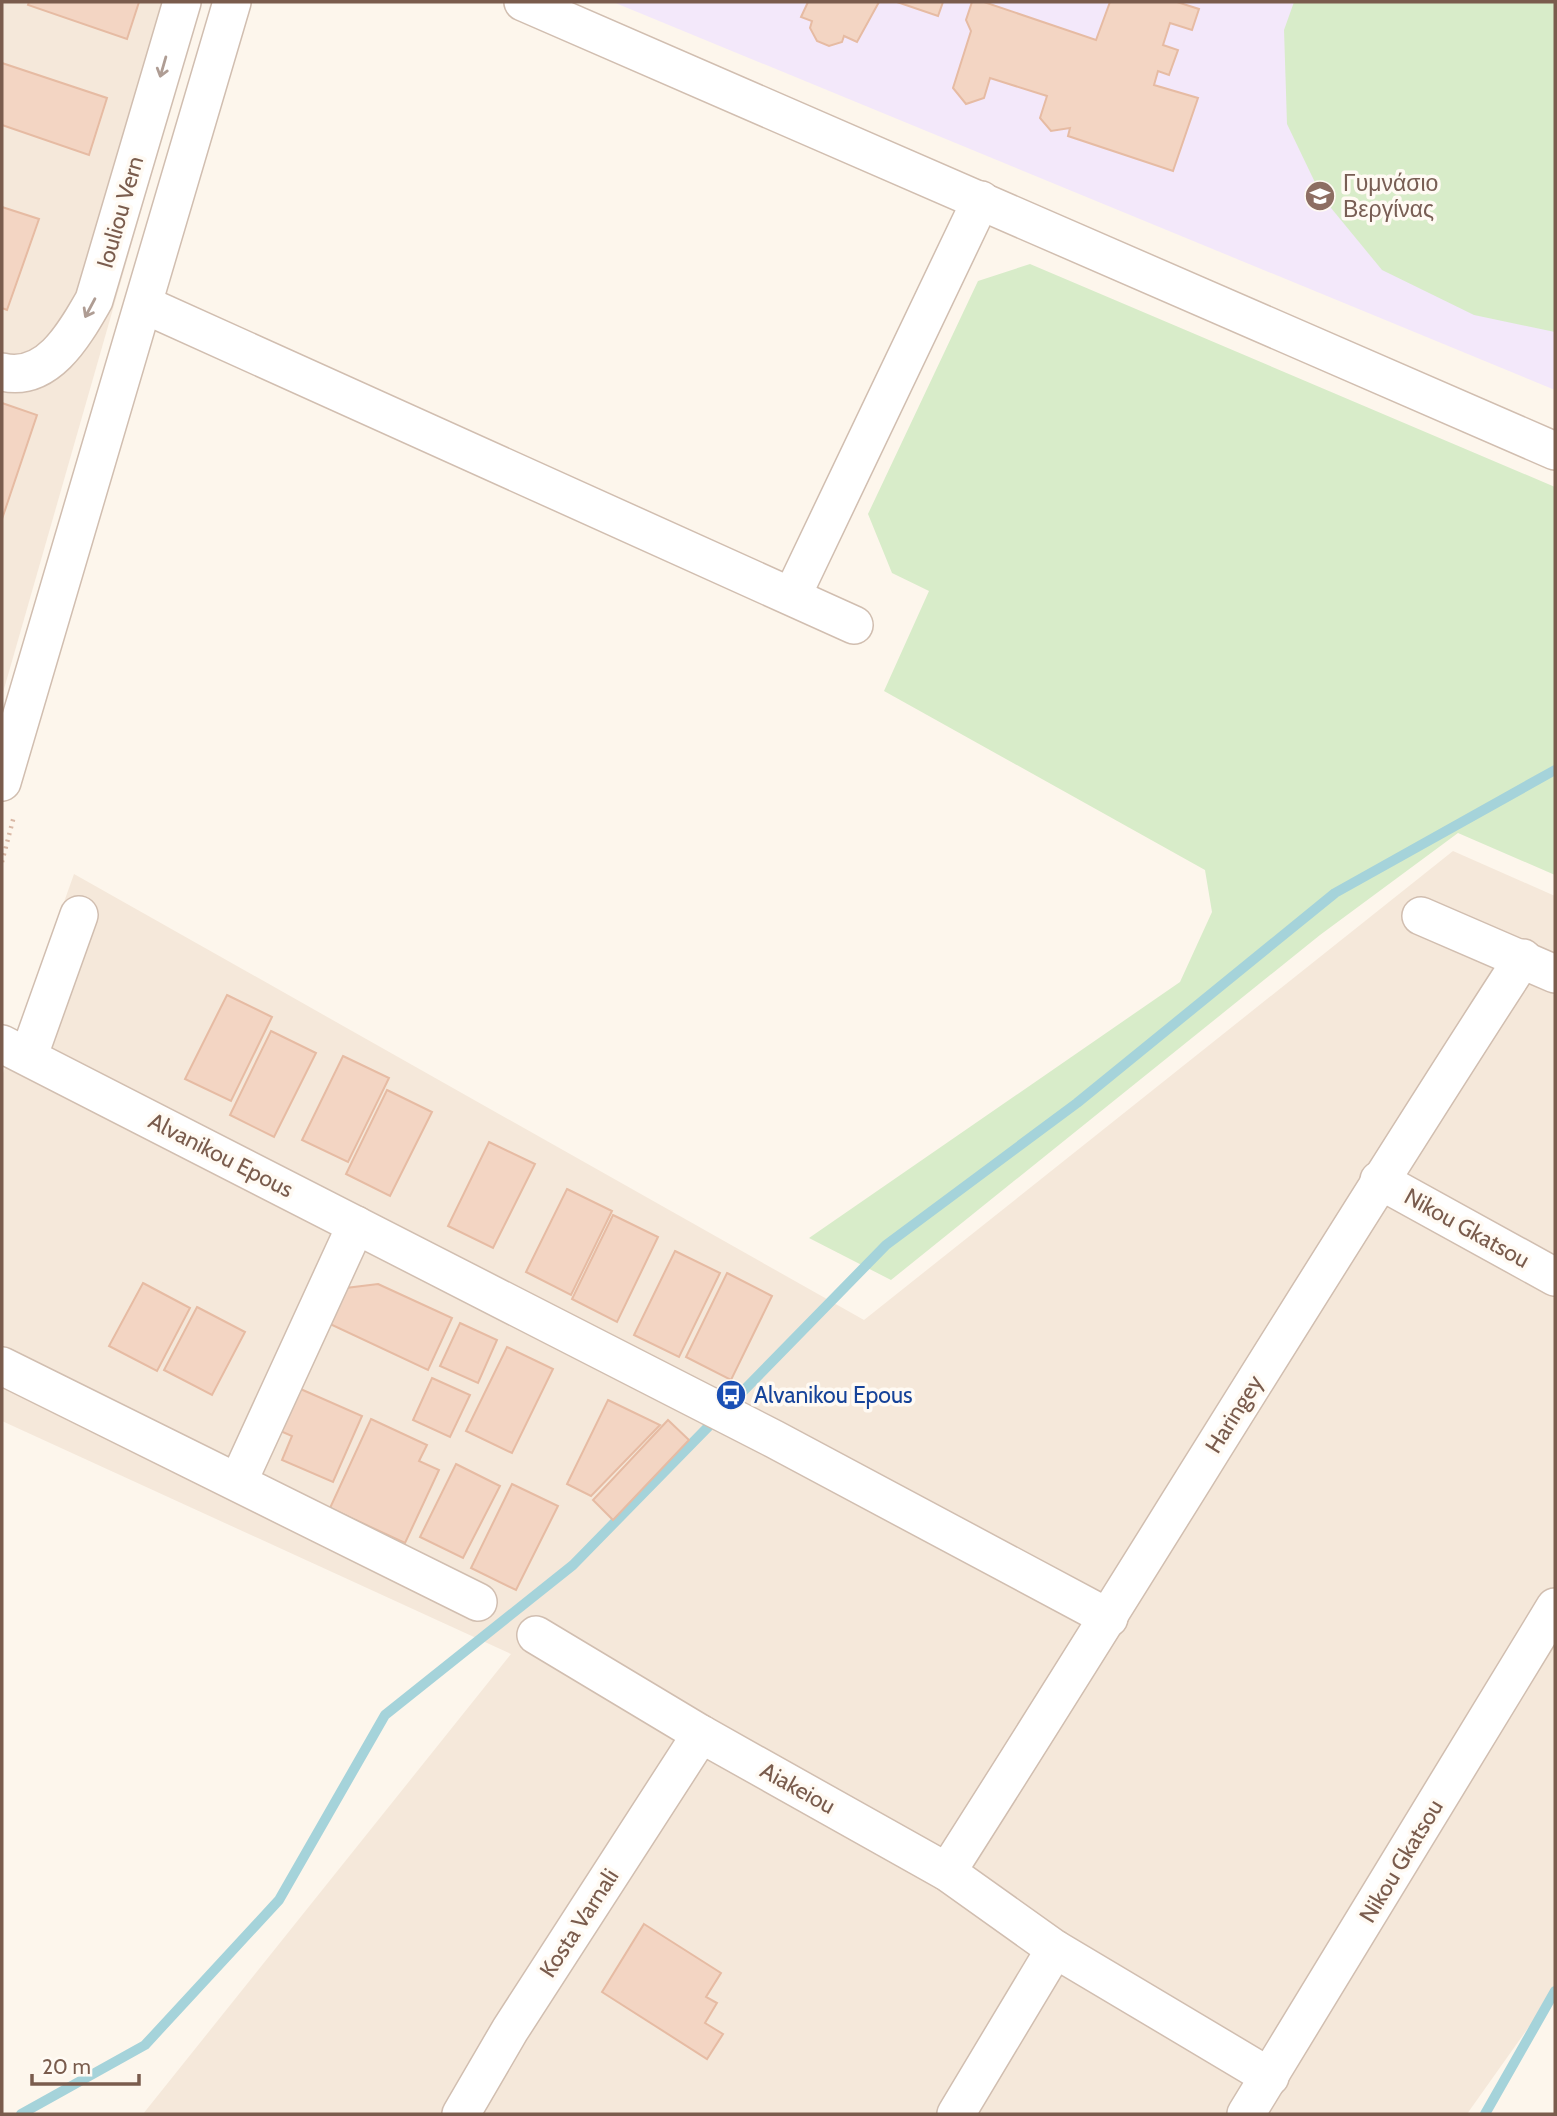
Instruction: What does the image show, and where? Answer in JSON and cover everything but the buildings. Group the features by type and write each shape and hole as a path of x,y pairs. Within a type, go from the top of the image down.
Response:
{"street":[{"name":"Iouliou Vern","path":"2,372 14,375 48,362 70,343 94,300 182,2"},
{"path":"2,782 9,726 145,305 232,2"},
{"path":"523,2 1555,451"},
{"path":"792,596 981,200"},
{"path":"145,305 854,625"},
{"path":"15,1050 79,915"},
{"path":"1421,916 1539,966"},
{"name":"Haringey","path":"947,1872 1109,1618 1379,1180 1539,966"},
{"name":"Alvanikou Epous","path":"15,1050 698,1399 1109,1618"},
{"name":"Nikou Gkatsou","path":"1379,1180 1555,1277"},
{"path":"238,1482 356,1225"},
{"path":"2,1366 478,1602"},
{"name":"Nikou Gkatsou","path":"1246,2114 1555,1607"},
{"name":"Aiakeiou","path":"536,1635 701,1734 947,1872 1055,1949 1270,2077"},
{"name":"Kosta Varnali","path":"472,2110 701,1734"},
{"path":"956,2114 1055,1949"}],"shaded area":[{"path":"2,2 201,2 2,696"},
{"name":"Γυμνάσιο Βεργίνας","path":"613,2 1555,2 1555,390"},
{"path":"1453,851 1555,896 1555,1990 1467,2114 143,2114 511,1654 2,1421 2,1076 74,874 864,1320"}],"green space":[{"path":"1294,2 1555,2 1555,332 1474,315 1382,270 1322,197 1287,124 1284,30"},
{"path":"1030,264 1555,487 1555,875 1458,833 1320,935 891,1280 809,1238 1180,982 1212,912 1205,870 884,691 929,591 892,573 868,514 978,281"}],"waterway":[{"path":"21,2114 145,2045 279,1900 385,1715 573,1565 886,1245 1077,1103 1335,893 1555,770"},
{"path":"1485,2114 1555,1991"}],"place":[{"name":"Γυμνάσιο Βεργίνας","path":"1320,196"},
{"name":"Alvanikou Epous","path":"731,1395"}]}
